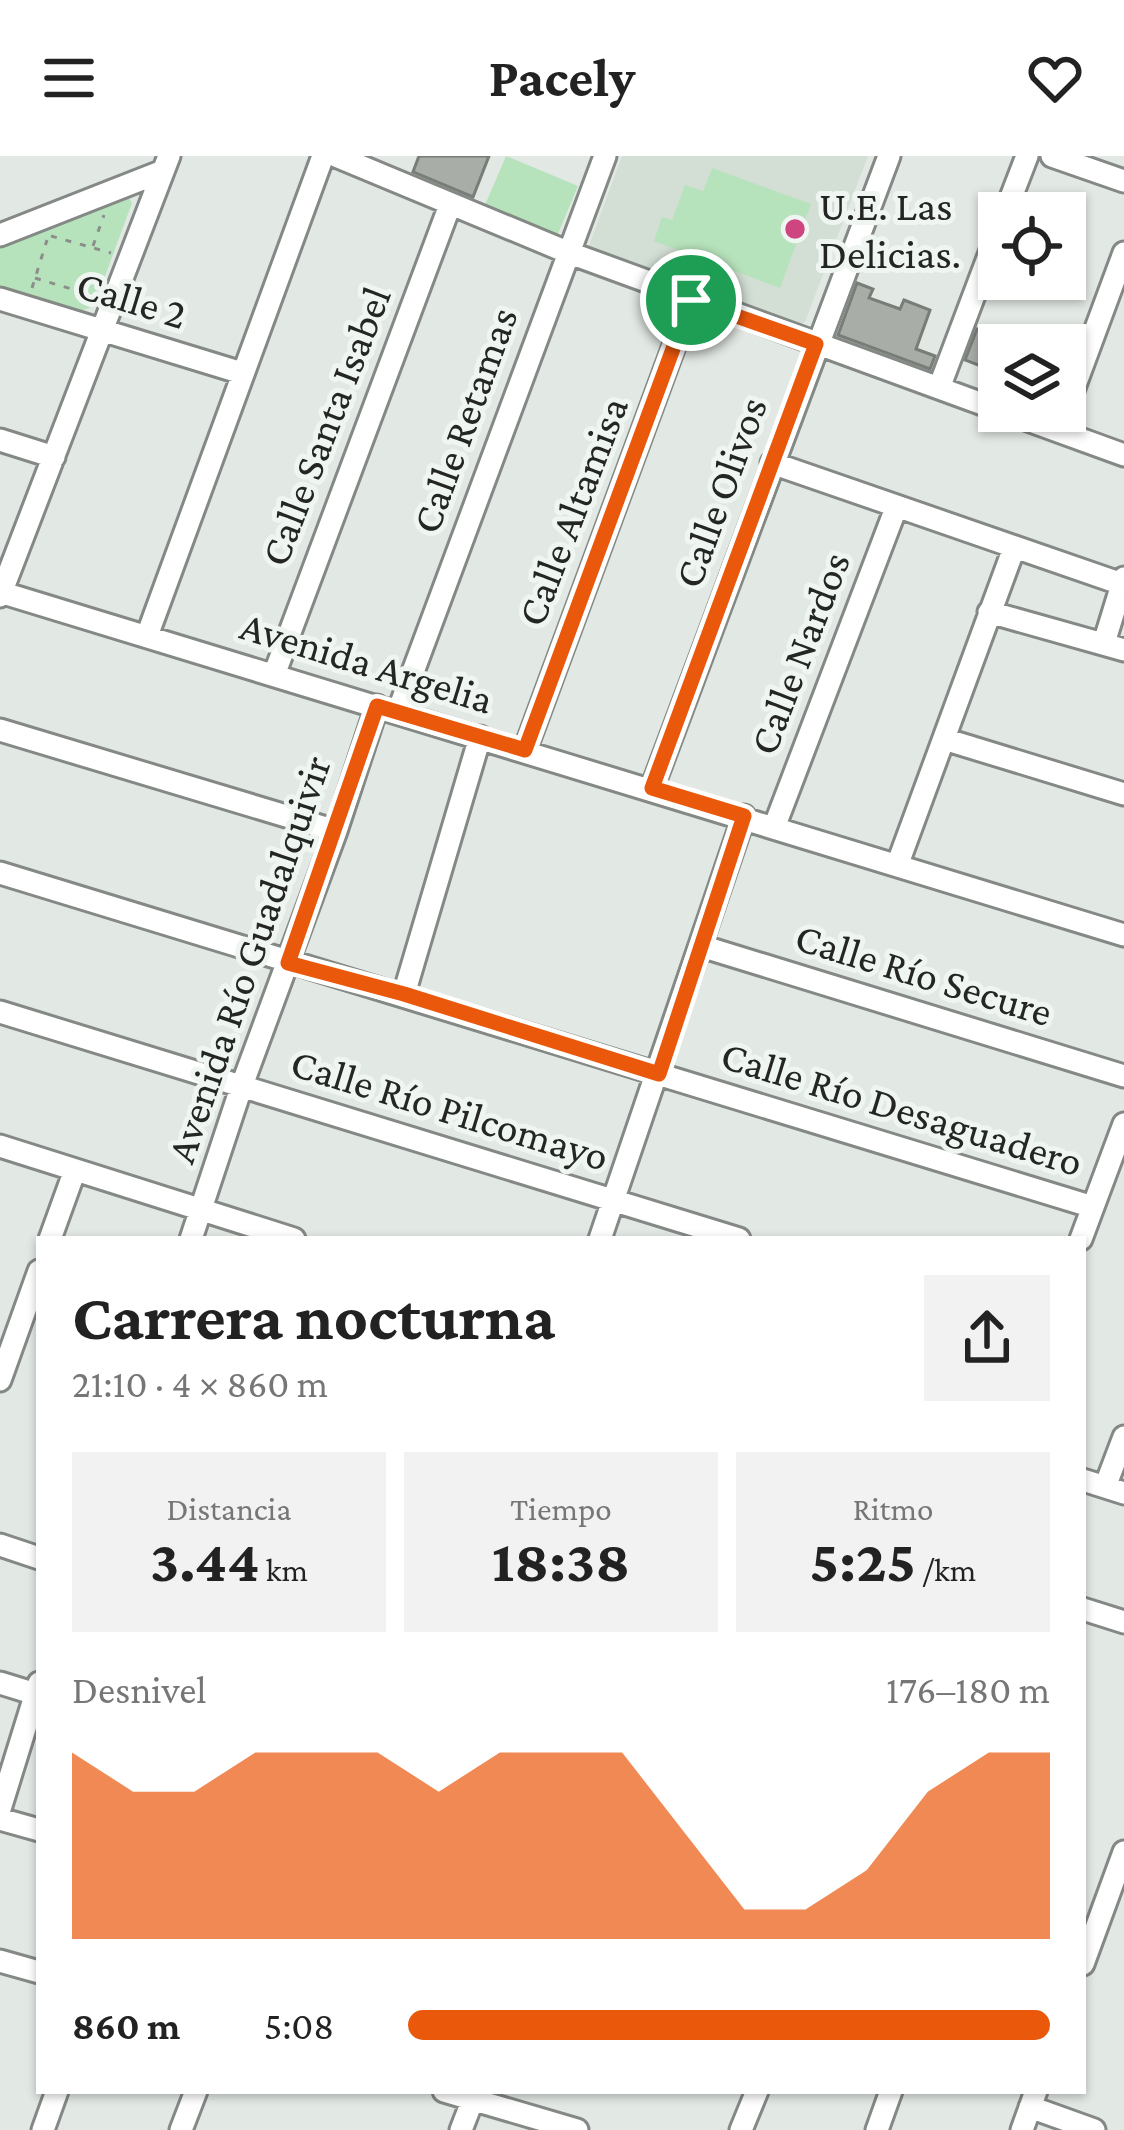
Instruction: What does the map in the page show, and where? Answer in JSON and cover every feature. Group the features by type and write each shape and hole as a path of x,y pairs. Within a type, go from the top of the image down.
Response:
{"street":[{"path":"147,636 323,156"},
{"path":"336,156 567,253 978,402"},
{"name":"Calle Retamas","path":"387,709 605,156"},
{"name":"Calle Olivos","path":"652,788 889,156"},
{"path":"1013,192 1027,156"},
{"path":"1052,156 1124,182"},
{"path":"0,235 166,164"},
{"path":"0,594 166,164"},
{"name":"Calle Santa Isabel","path":"274,675 450,205"},
{"path":"1086,372 1114,315 1124,253"},
{"path":"939,388 978,285"},
{"name":"Calle 2","path":"0,299 242,373"},
{"name":"Calle Altamisa","path":"525,750 691,300"},
{"path":"1064,432 1124,454"},
{"path":"0,440 54,457"},
{"path":"772,463 1123,581 1114,647 989,612"},
{"name":"Calle Nardos","path":"775,825 896,508"},
{"path":"898,863 1014,548"},
{"name":"Avenida Argelia","path":"0,594 1122,929"},
{"name":"Avenida Río Guadalquivir","path":"192,1236 336,830 387,709"},
{"path":"0,730 336,830"},
{"path":"404,994 480,737"},
{"path":"944,740 1124,794"},
{"path":"601,1236 744,816"},
{"name":"Calle Río Desaguadero","path":"0,873 1093,1207"},
{"name":"Calle Río Secure","path":"701,946 1124,1076"},
{"name":"Calle Río Pilcomayo","path":"0,1012 730,1236"},
{"path":"1082,1236 1124,1124"},
{"path":"0,1146 284,1236"},
{"path":"51,1236 75,1170"},
{"path":"0,1380 36,1279"},
{"path":"1104,1487 1124,1437"},
{"path":"0,1545 36,1557"},
{"path":"1086,1610 1124,1622"},
{"path":"0,1683 36,1690"},
{"path":"0,1809 36,1696"},
{"path":"0,1819 36,1829"},
{"path":"1086,1956 1124,1852"},
{"path":"0,1961 36,1971"},
{"path":"43,2130 56,2094"},
{"path":"181,2130 195,2094"},
{"path":"454,2094 577,2130"},
{"path":"741,2130 756,2094"},
{"path":"877,2130 890,2094"},
{"path":"461,2130 472,2099"},
{"path":"1022,2130 1033,2099 1094,2130"}],"path":[{"path":"93,248 109,201"},
{"path":"30,296 50,223"},
{"path":"48,236 113,254"},
{"path":"35,278 88,294 94,306"}],"shaded area":[{"path":"622,156 868,156 805,322 798,325 587,251"}],"green space":[{"path":"506,156 578,186 557,236 485,205"},
{"path":"712,168 811,204 780,288 654,241 662,217 672,220 685,185 703,191"},
{"path":"128,196 132,203 94,306 81,311 0,286 0,241"}],"building":[{"path":"419,156 489,156 473,197 413,172"},
{"path":"857,283 873,289 869,298 900,309 904,300 930,310 916,349 935,356 930,369 838,335"},
{"path":"977,329 978,329 978,365 965,360"}],"place":[{"name":"U.E. Las Delicias.","path":"795,229"}],"route":[{"path":"691,300 816,344 652,788 744,816 659,1074 288,963 377,706 525,750 691,300"}]}
